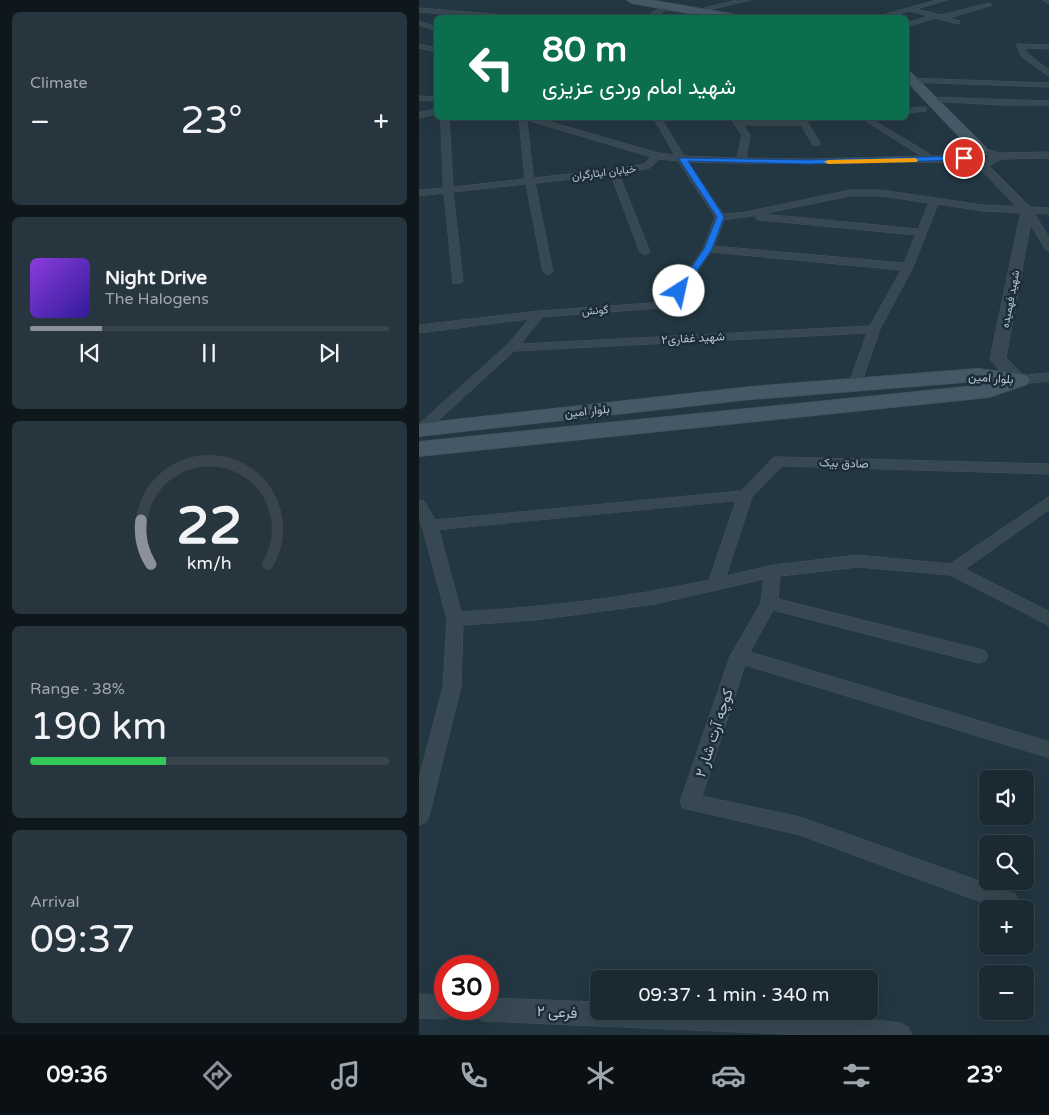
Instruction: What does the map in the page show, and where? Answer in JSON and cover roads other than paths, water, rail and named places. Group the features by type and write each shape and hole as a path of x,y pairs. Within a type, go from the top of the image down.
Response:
{"main road":[{"path":"632,0 728,15"},
{"path":"657,0 697,6 709,4 736,15"},
{"path":"909,78 926,104 965,155"},
{"path":"909,94 926,104 980,150"},
{"name":"بلوار امین","path":"420,436 741,394 977,375 1020,380"},
{"name":"بلوار امین","path":"420,436 989,391 1020,380"}],"street":[{"path":"709,4 748,0"},
{"path":"886,15 944,0"},
{"path":"909,25 938,17 992,6 975,2"},
{"path":"652,15 669,6"},
{"path":"907,9 958,22"},
{"path":"419,10 481,15"},
{"path":"419,23 434,28"},
{"path":"419,46 434,50"},
{"path":"1049,47 1019,46 1024,54 1049,75"},
{"path":"909,78 1049,86"},
{"path":"419,98 434,99"},
{"path":"909,110 926,104 1049,103"},
{"path":"419,116 434,112"},
{"path":"445,120 448,189 457,281"},
{"path":"523,120 530,180 548,272"},
{"path":"537,120 657,156 683,159 808,162 933,160 965,155 980,150 993,153 996,156 1049,155"},
{"path":"658,120 720,217 746,215 850,193 881,194 934,202 1049,211"},
{"path":"736,120 746,135 741,160"},
{"path":"736,120 802,120 816,143"},
{"path":"868,120 933,160"},
{"path":"965,155 973,162 985,163 994,161 996,156"},
{"name":"خیابان ایثارگران","path":"419,192 614,172 647,166 657,156"},
{"path":"985,163 983,166 1027,210 1049,250"},
{"path":"614,172 645,252"},
{"path":"855,384 875,329 908,267 934,202"},
{"name":"شهید فهمیده","path":"1020,380 998,359 1027,210"},
{"path":"746,215 921,232"},
{"name":"گونش","path":"419,330 539,314 669,305 708,249 720,217"},
{"path":"708,249 908,267"},
{"path":"420,436 511,348 539,314"},
{"name":"شهید غفاری۲","path":"511,348 875,329"},
{"path":"1020,380 1049,377"},
{"name":"صادق بیک","path":"716,583 745,495 778,461 1049,469"},
{"path":"431,526 745,495"},
{"path":"953,570 1049,501"},
{"path":"419,505 431,526 455,619 452,687 419,816"},
{"path":"455,619 535,614 655,598 773,571 858,561 953,570 1049,620"},
{"path":"773,571 769,603 739,656 1049,750"},
{"path":"769,603 979,656"},
{"name":"کوچه آرت شار ۲","path":"739,656 690,802 800,826 1004,900"},
{"path":"419,1006 434,1007"},
{"name":"فرعی ۲","path":"499,1010 795,1022 901,1035"}]}
